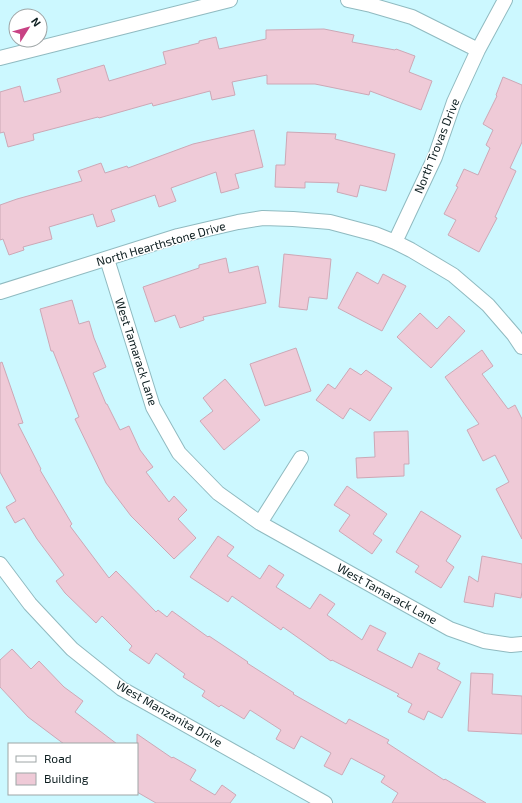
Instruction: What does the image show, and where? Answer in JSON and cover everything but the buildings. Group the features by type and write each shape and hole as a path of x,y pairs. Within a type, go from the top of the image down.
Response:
{"street":[{"path":"0,58 230,0"},
{"path":"348,0 412,17 478,50"},
{"name":"North Trovas Drive","path":"395,242 435,157 454,102 478,50 505,0"},
{"name":"North Hearthstone Drive","path":"0,292 178,236 238,222 263,218 330,222 375,234 395,242 453,275 488,306 514,335 522,347"},
{"name":"West Tamarack Lane","path":"107,259 153,407 180,454 218,493 260,523 450,630 484,641 511,645 522,644"},
{"path":"260,523 301,458"},
{"name":"West Manzanita Drive","path":"0,564 30,604 72,648 122,689 325,803"}]}
